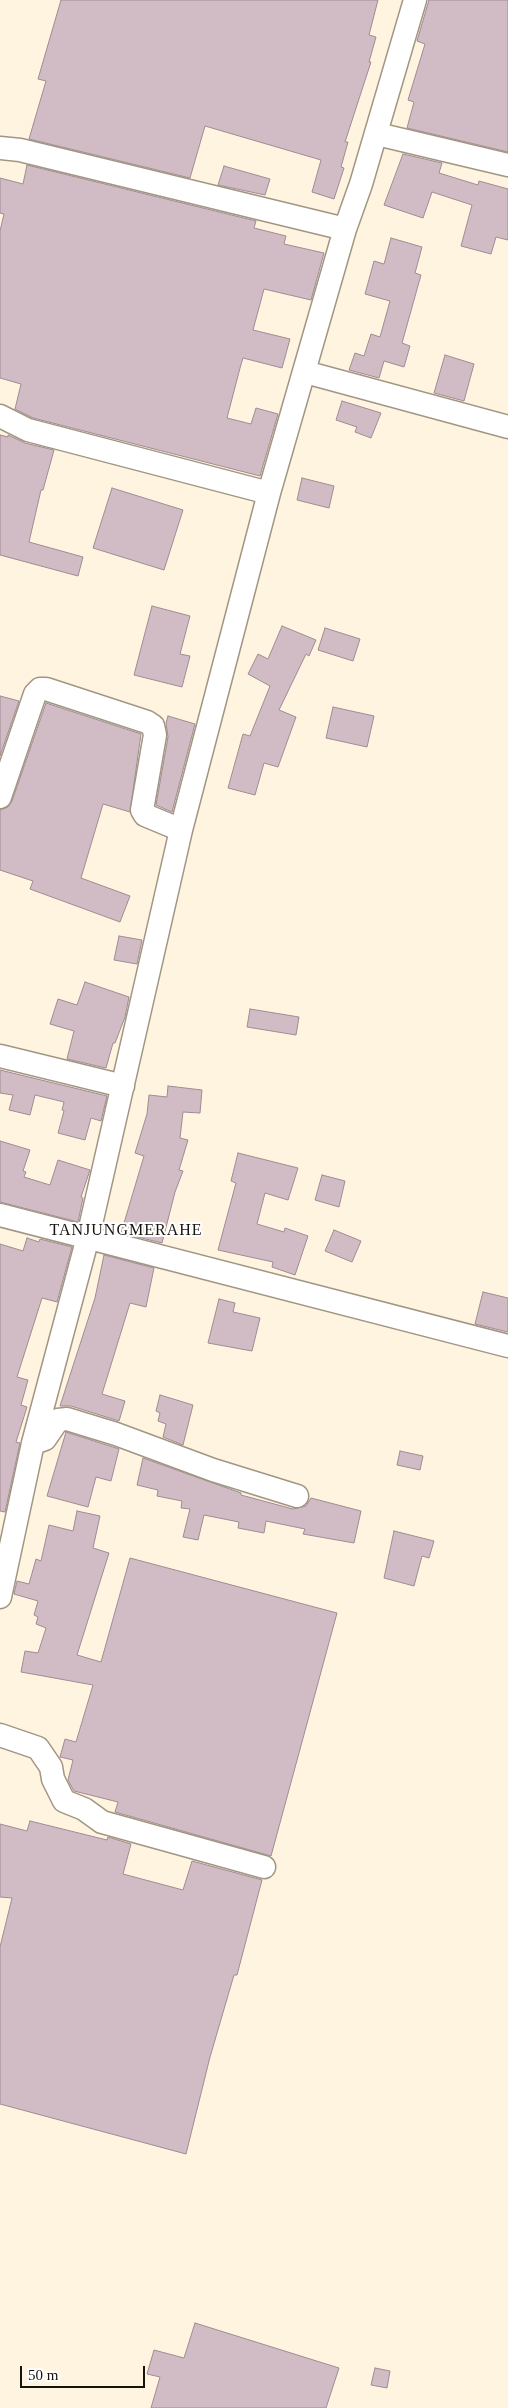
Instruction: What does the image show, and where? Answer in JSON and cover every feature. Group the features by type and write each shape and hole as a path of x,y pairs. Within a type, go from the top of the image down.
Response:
{"street":[{"path":"0,1597 33,1443 88,1237 181,830 269,493 345,229 376,134 415,0"},
{"path":"376,134 508,165"},
{"path":"0,148 29,152 345,229"},
{"path":"305,372 508,427"},
{"path":"0,416 28,430 269,493"},
{"path":"0,797 35,694 40,689 46,689 147,722 153,726 155,735 142,810 145,815 181,830"},
{"path":"0,1056 123,1086"},
{"path":"0,1215 508,1346"},
{"path":"33,1443 45,1439 58,1420 67,1419 116,1434 213,1470 297,1496"},
{"path":"0,1735 38,1748 51,1767 53,1779 64,1801 84,1809 102,1822 264,1867"}],"building":[{"path":"61,0 378,0 369,35 376,37 369,62 371,62 345,142 348,142 341,167 344,168 334,199 312,192 321,160 205,126 190,178 29,139 46,81 38,79"},
{"path":"429,0 508,0 508,152 407,128 414,102 408,100 425,44 417,41"},
{"path":"403,154 442,163 439,173 478,185 479,181 508,189 508,240 496,237 491,254 461,246 472,205 432,192 423,218 384,205"},
{"path":"27,165 256,221 254,228 286,236 284,244 324,253 311,300 264,289 253,330 290,339 282,368 243,358 240,368 227,418 251,424 256,408 278,414 260,476 33,418 15,409 21,384 0,378 0,231 4,214 0,213 0,178 23,184"},
{"path":"224,166 270,179 265,195 218,185"},
{"path":"391,238 422,247 415,273 421,275 402,343 410,346 404,367 384,361 379,378 349,370 355,353 364,356 371,334 380,337 390,301 365,294 374,261 384,264"},
{"path":"445,355 474,364 464,401 434,393"},
{"path":"342,401 381,413 371,438 355,432 357,427 336,420"},
{"path":"0,435 8,437 8,435 25,443 54,450 43,490 41,490 29,542 83,557 78,576 0,555"},
{"path":"302,478 334,486 329,508 297,500"},
{"path":"112,488 183,510 164,570 93,548"},
{"path":"152,606 190,616 180,654 190,656 182,687 134,675"},
{"path":"282,626 316,640 309,656 306,654 279,710 296,717 278,767 264,763 255,795 228,788 243,734 250,736 270,686 248,674 258,654 268,659"},
{"path":"325,628 360,639 353,661 318,650"},
{"path":"0,696 19,701 0,756"},
{"path":"46,703 141,734 130,812 103,804 81,878 130,896 120,922 30,889 33,881 0,870 0,810 8,807 12,801"},
{"path":"333,707 374,716 367,747 326,738"},
{"path":"168,716 195,724 172,812 156,805 168,737 166,723"},
{"path":"119,936 142,940 137,964 114,960"},
{"path":"85,982 129,997 125,1017 115,1043 113,1043 106,1068 67,1059 74,1031 50,1024 58,999 77,1005"},
{"path":"250,1009 299,1017 296,1035 247,1027"},
{"path":"0,1070 107,1096 101,1121 91,1118 85,1140 58,1133 64,1111 62,1110 64,1102 35,1095 30,1115 9,1110 13,1095 0,1093"},
{"path":"168,1086 202,1090 200,1113 183,1112 180,1138 188,1140 179,1170 183,1171 175,1192 162,1243 121,1233 144,1156 135,1153 147,1114 149,1095 167,1097"},
{"path":"0,1141 30,1150 23,1171 26,1172 24,1177 50,1185 58,1160 90,1170 81,1197 83,1198 78,1222 0,1202"},
{"path":"238,1153 298,1168 288,1200 265,1193 257,1224 284,1232 285,1228 308,1236 295,1275 272,1267 273,1262 218,1250 236,1183 231,1181"},
{"path":"322,1175 345,1181 339,1207 315,1200"},
{"path":"334,1230 361,1241 352,1262 325,1251"},
{"path":"27,1238 39,1242 40,1239 72,1247 57,1302 42,1298 17,1377 28,1380 21,1405 27,1407 16,1442 20,1443 5,1512 0,1511 0,1244 23,1251"},
{"path":"104,1255 154,1268 146,1307 130,1303 102,1394 125,1401 119,1421 71,1406 60,1406 95,1298"},
{"path":"483,1292 508,1298 508,1332 475,1324"},
{"path":"219,1299 235,1303 233,1312 260,1318 252,1351 208,1343"},
{"path":"160,1395 193,1405 183,1445 163,1437 166,1424 158,1421 160,1413 156,1411"},
{"path":"66,1432 119,1449 111,1481 96,1477 88,1507 47,1496"},
{"path":"400,1451 423,1456 420,1470 397,1465"},
{"path":"143,1458 241,1493 241,1495 293,1509 306,1506 311,1498 361,1511 354,1543 303,1534 305,1529 266,1521 264,1533 238,1528 239,1522 204,1515 198,1540 183,1537 190,1509 181,1508 182,1501 157,1496 158,1490 137,1485"},
{"path":"77,1511 100,1516 93,1548 109,1553 77,1655 101,1662 130,1558 337,1613 271,1856 115,1812 118,1802 74,1791 68,1780 73,1760 60,1757 65,1739 76,1742 93,1685 21,1672 25,1651 38,1653 46,1628 36,1624 38,1617 34,1615 38,1601 14,1594 17,1581 29,1584 36,1559 41,1561 49,1525 73,1531"},
{"path":"394,1531 434,1541 429,1558 422,1556 414,1586 384,1578"},
{"path":"30,1821 107,1840 108,1837 131,1844 123,1874 183,1890 192,1861 262,1880 237,1975 234,1975 210,2057 186,2154 0,2104 0,1947 12,1898 0,1897 0,1824 27,1831"},
{"path":"195,2323 339,2368 326,2408 151,2408 160,2377 147,2374 154,2350 184,2358"},
{"path":"375,2368 390,2371 387,2388 371,2385"}],"district":[{"name":"TANJUNGMERAHE","path":"126,1231"}]}
